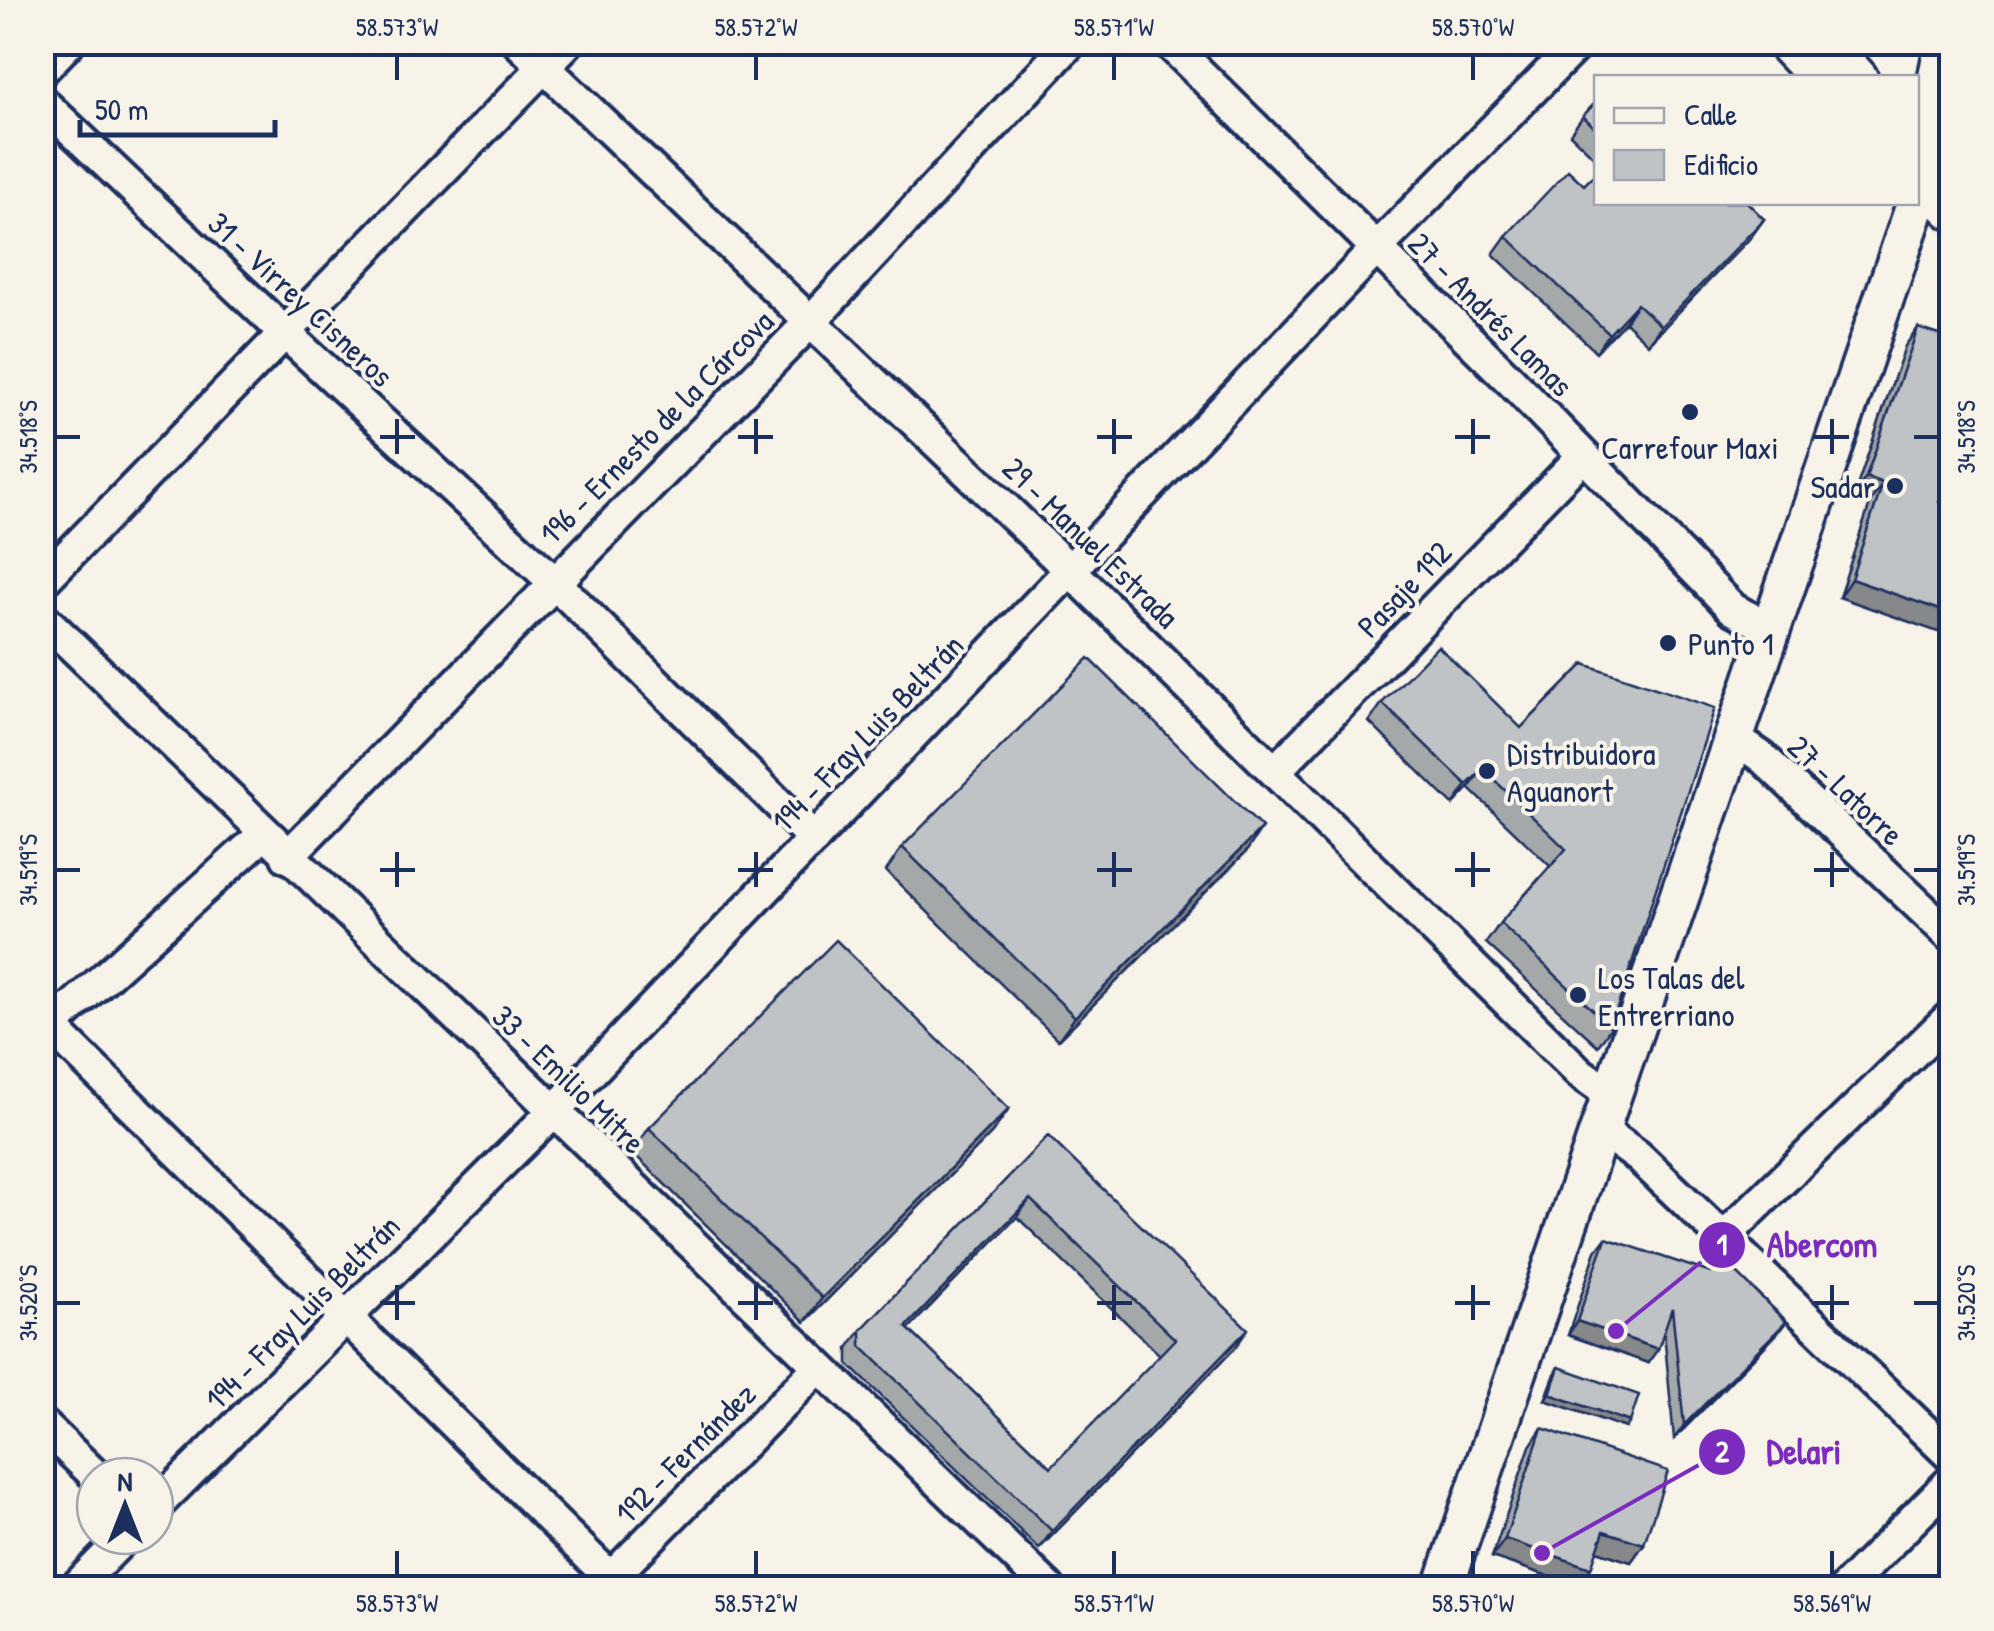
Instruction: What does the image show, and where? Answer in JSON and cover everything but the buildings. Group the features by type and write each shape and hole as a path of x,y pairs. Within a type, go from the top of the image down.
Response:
{"main road":[{"path":"1785,42 1816,75"},
{"path":"1825,42 1855,75"},
{"path":"1919,195 1932,158 1933,102 1945,42"},
{"path":"1932,158 1952,210"},
{"path":"1443,1588 1916,205"}],"street":[{"path":"42,70 70,42"},
{"name":"29 - Manuel Estrada","path":"518,42 1275,771 1580,1073 1638,1158 1952,1456"},
{"path":"42,582 568,42"},
{"name":"196 - Ernesto de la Cárcova","path":"287,857 811,321 1071,42"},
{"name":"27 - Andrés Lamas","path":"1168,42 1733,610 1769,628"},
{"name":"194 - Fray Luis Beltrán","path":"175,1487 553,1112 1579,42"},
{"name":"31 - Virrey Cisneros","path":"42,102 285,334 553,581 814,840"},
{"name":"Pasaje 192","path":"1275,771 1583,456"},
{"name":"33 - Emilio Mitre","path":"42,617 1049,1588"},
{"name":"27 - Latorre","path":"1734,738 1763,758 1952,937"},
{"path":"265,833 46,1026 346,1317 611,1585"},
{"path":"1722,1238 1952,1015"},
{"name":"192 - Fernández","path":"611,1585 818,1367"},
{"path":"42,1424 75,1456"},
{"path":"1845,1588 1952,1480"},
{"path":"75,1588 106,1556"}],"place":[{"name":"Carrefour Maxi","path":"1690,412"},
{"name":"Sadar","path":"1895,486"},
{"name":"Punto 1","path":"1668,643"},
{"name":"Distribuidora Aguanort","path":"1487,771"},
{"name":"Los Talas del Entrerriano","path":"1578,995"},
{"name":"Abercom","path":"1616,1331"},
{"name":"Delari","path":"1542,1553"}]}
